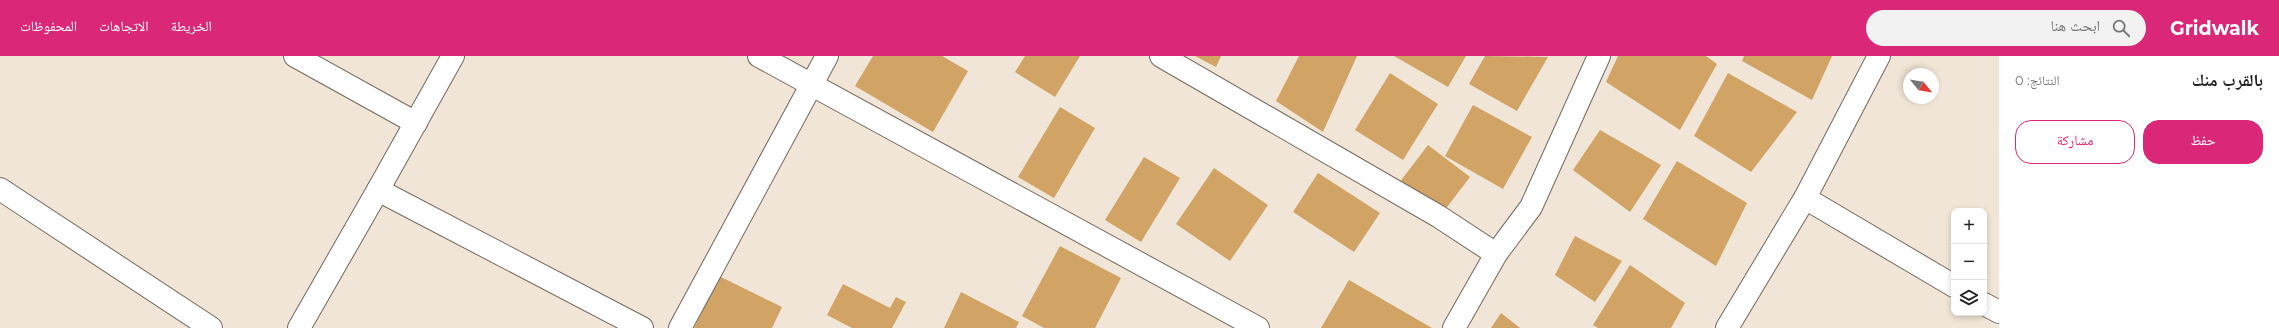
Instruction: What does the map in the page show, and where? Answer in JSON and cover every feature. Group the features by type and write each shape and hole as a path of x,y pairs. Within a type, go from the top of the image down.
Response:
{"street":[{"path":"295,56 416,123"},
{"path":"299,328 453,56"},
{"path":"759,56 1230,321 1258,328"},
{"path":"680,328 827,56"},
{"path":"1161,56 1438,216 1496,254"},
{"path":"1454,328 1496,254 1531,207 1599,56"},
{"path":"1727,328 1805,198 1879,56"},
{"path":"0,189 211,328"},
{"path":"378,190 642,328"},
{"path":"1805,198 1951,284"},
{"path":"1987,306 1999,312"}],"building":[{"path":"873,56 942,56 968,71 933,132 855,86"},
{"path":"1025,56 1080,56 1055,97 1015,72"},
{"path":"1195,56 1221,56 1216,67"},
{"path":"1299,56 1357,56 1323,132 1276,101"},
{"path":"1394,56 1466,56 1448,87"},
{"path":"1485,56 1548,57 1517,111 1469,84"},
{"path":"1618,56 1706,56 1717,64 1680,130 1606,82"},
{"path":"1744,56 1832,56 1812,100 1742,61"},
{"path":"1390,73 1438,104 1403,160 1355,130"},
{"path":"1728,73 1797,112 1751,172 1694,136"},
{"path":"1473,105 1532,137 1503,189 1445,156"},
{"path":"1060,107 1095,128 1054,198 1018,177"},
{"path":"1600,130 1661,165 1630,212 1573,170"},
{"path":"1428,145 1470,177 1441,215 1399,183"},
{"path":"1144,157 1180,178 1141,242 1105,220"},
{"path":"1677,161 1747,203 1716,266 1643,219"},
{"path":"1214,168 1268,205 1230,261 1176,224"},
{"path":"1318,173 1380,213 1354,252 1293,212"},
{"path":"1575,236 1622,261 1595,302 1555,275"},
{"path":"1060,246 1121,278 1095,328 1044,328 1022,316"},
{"path":"1630,265 1685,303 1671,328 1598,328 1593,325"},
{"path":"719,276 782,307 772,328 694,328"},
{"path":"1349,280 1432,328 1321,328"},
{"path":"843,284 890,308 896,297 906,302 892,328 852,328 827,315"},
{"path":"961,292 1019,322 1016,328 944,328"},
{"path":"1501,313 1520,328 1491,328"}]}
